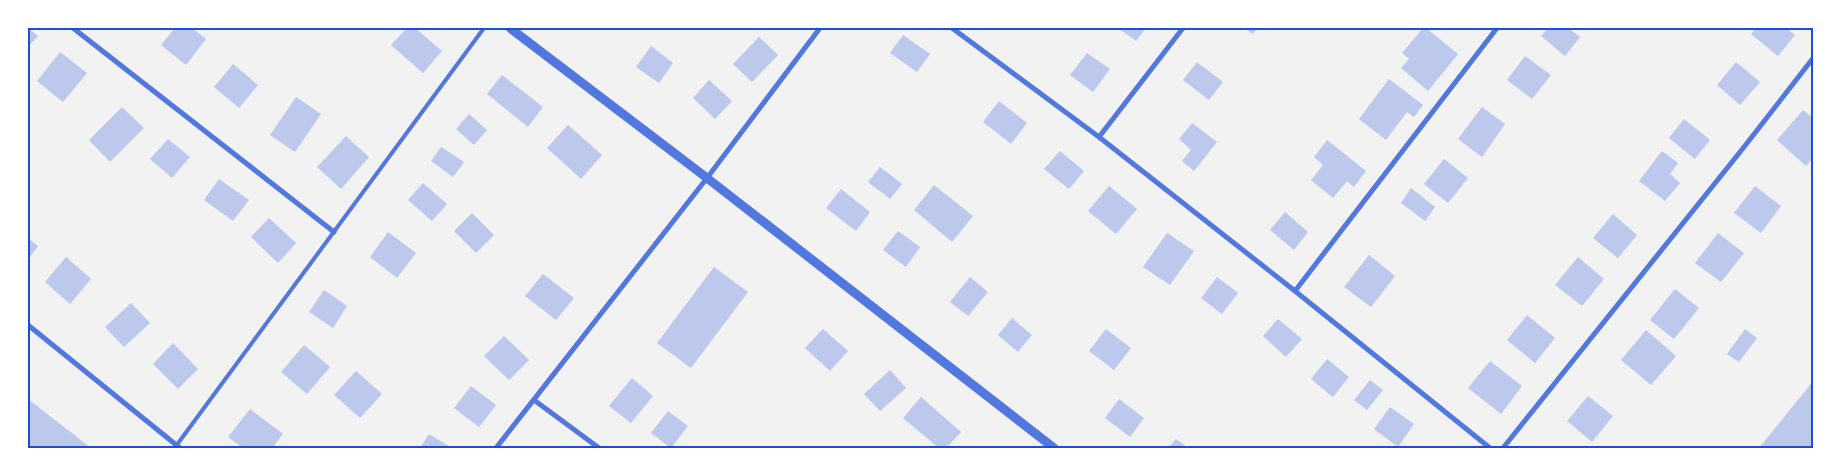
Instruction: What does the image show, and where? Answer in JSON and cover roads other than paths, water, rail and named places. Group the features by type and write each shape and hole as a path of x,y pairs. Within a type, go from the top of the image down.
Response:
{"street":[{"path":"73,28 334,232"},
{"path":"510,28 707,178 1054,448"},
{"path":"496,448 707,178 820,28"},
{"path":"952,28 1099,137 1296,291 1490,448"},
{"path":"1099,137 1183,28"},
{"path":"1296,291 1497,28"},
{"path":"1503,448 1814,57"},
{"path":"28,325 178,447"},
{"path":"534,400 599,448"}],"lane":[{"path":"178,447 484,28"}]}
